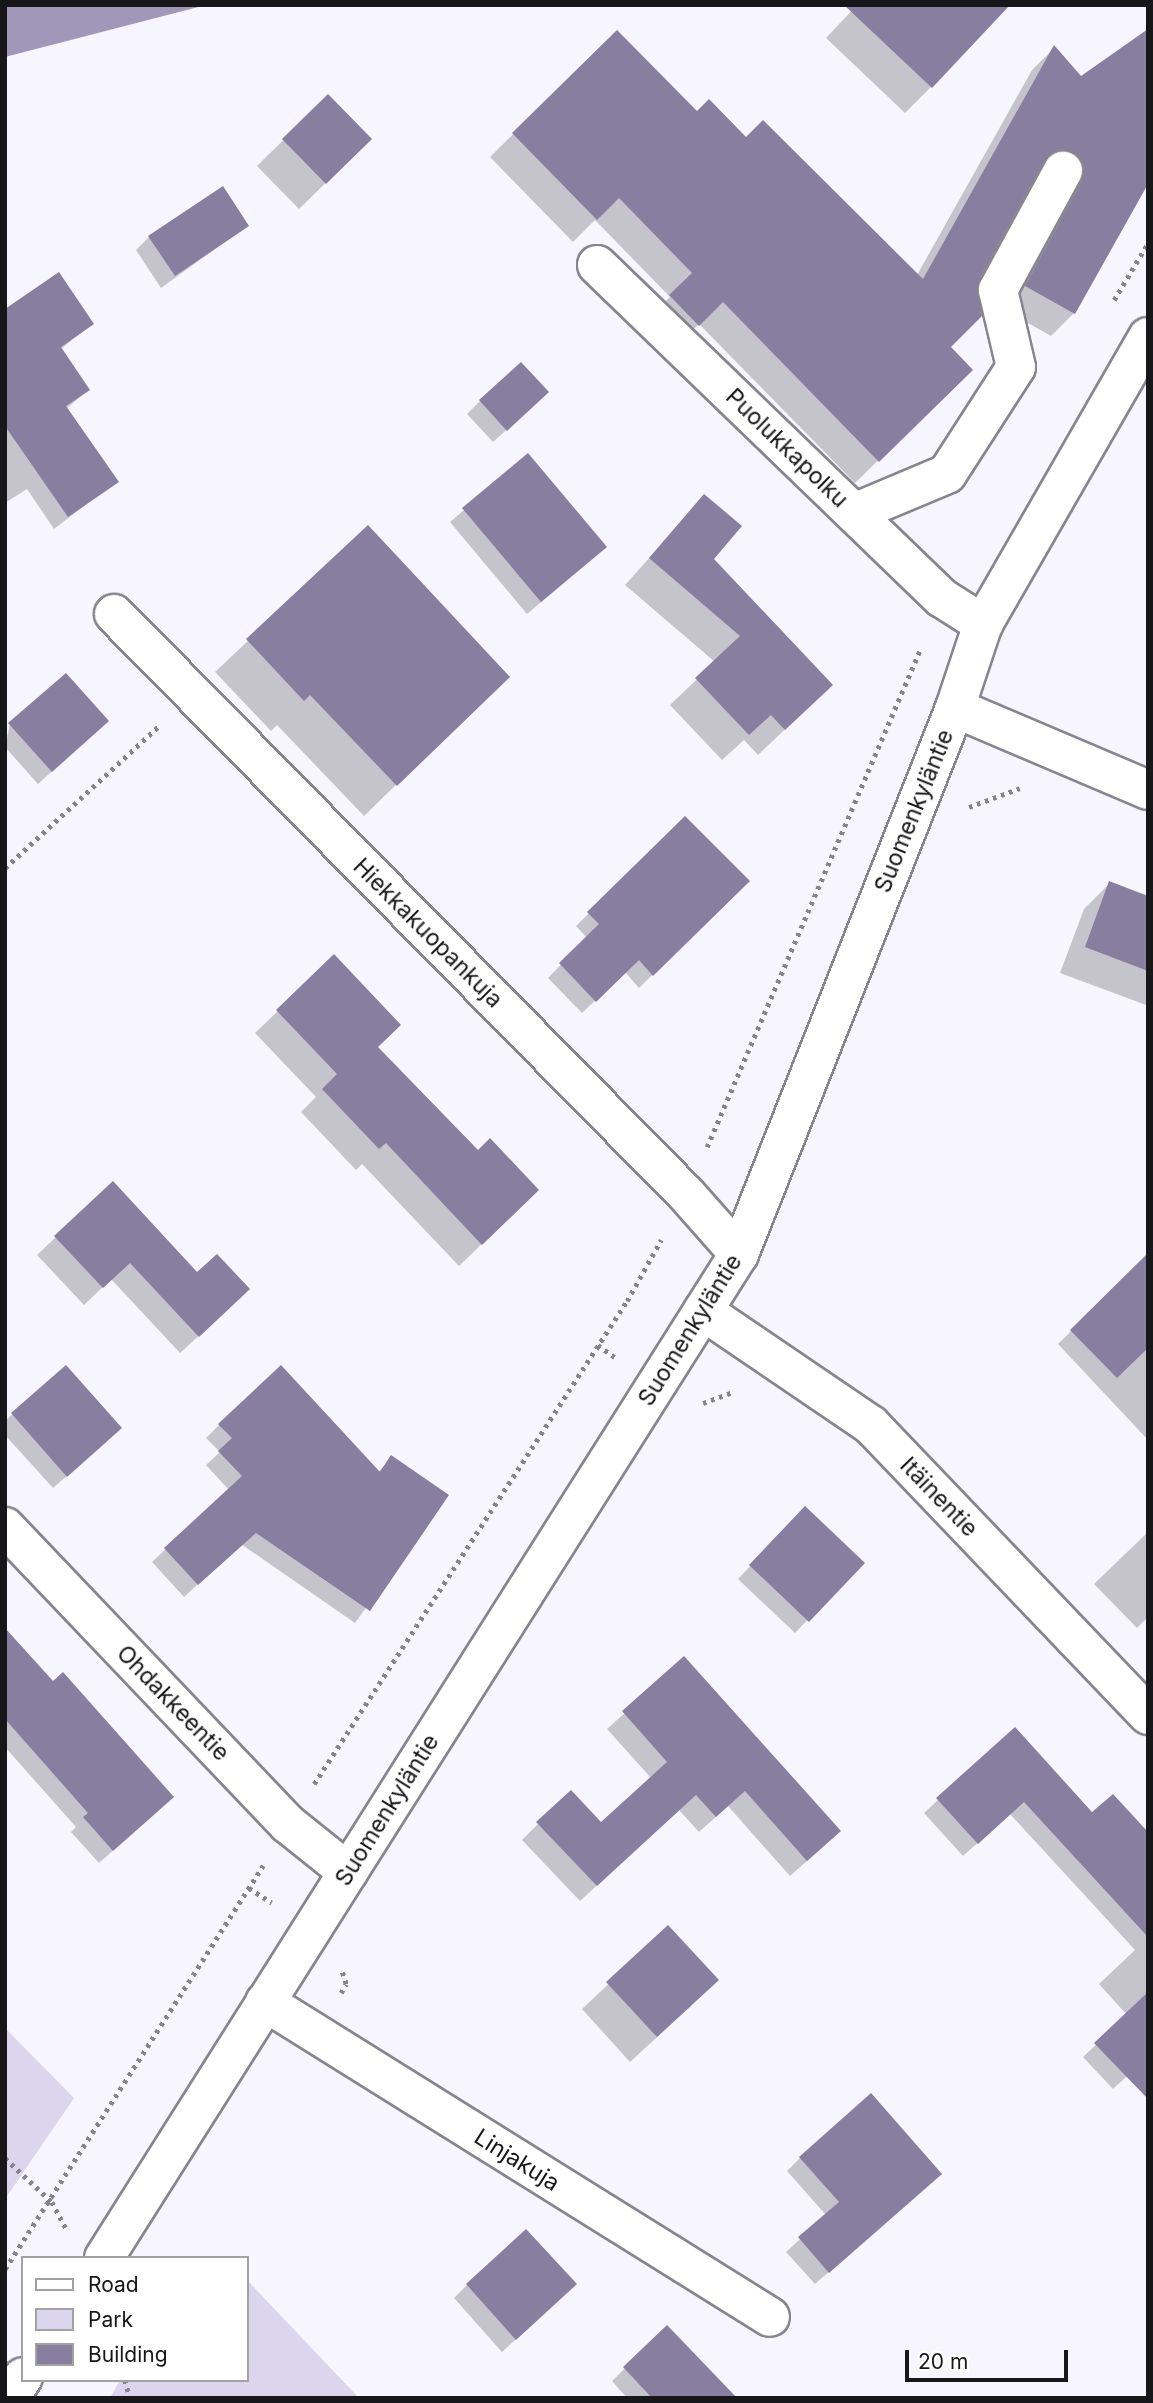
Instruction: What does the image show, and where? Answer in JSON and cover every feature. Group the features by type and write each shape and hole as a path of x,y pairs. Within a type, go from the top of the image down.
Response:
{"street":[{"path":"854,513 947,474 1016,368 998,290 1063,171"},
{"name":"Puolukkapolku","path":"597,265 942,598 983,624"},
{"name":"Suomenkyläntie","path":"105,2256 739,1254 955,708 983,624 1148,337"},
{"name":"Hiekkakuopankuja","path":"114,614 686,1194 739,1254"},
{"path":"955,708 1148,790"},
{"name":"Itäinentie","path":"703,1311 871,1426 1148,1714"},
{"name":"Ohdakkeentie","path":"5,1527 288,1824 348,1872"},
{"name":"Linjakuja","path":"265,2002 770,2317"},
{"path":"9,2398 21,2380"}],"path":[{"path":"1107,314 1148,243"},
{"path":"5,2269 52,2202 288,1824 627,1301 686,1194 942,598"},
{"path":"5,868 193,695"},
{"path":"5,2158 52,2202"}],"green space":[{"path":"5,2028 74,2098 5,2199"},
{"path":"248,2281 359,2398 110,2398 119,2382 248,2382"}],"shaded area":[{"path":"5,5 206,5 5,57"}],"building":[{"path":"844,5 1010,5 932,88"},
{"path":"1148,29 1148,184 1075,314 1025,286 1082,181 1081,159 1062,149 1044,161 979,280 982,316 951,347 973,370 879,462 723,302 699,326 669,295 692,273 619,198 597,220 512,133 617,30 697,111 709,99 746,137 763,120 923,279 1054,45 1081,76"},
{"path":"328,94 372,139 326,184 282,139"},
{"path":"223,186 249,226 175,276 148,236"},
{"path":"59,272 94,324 61,347 90,390 66,406 119,482 68,517 5,426 5,309"},
{"path":"521,362 549,392 507,431 479,400"},
{"path":"528,453 607,547 541,602 462,508"},
{"path":"704,494 742,526 714,559 833,685 785,730 771,715 749,735 695,678 740,636 649,558"},
{"path":"368,525 510,677 397,786 310,695 304,701 246,639"},
{"path":"66,673 109,721 52,772 8,723"},
{"path":"685,816 750,881 653,976 639,960 596,1002 559,963 599,924 587,912"},
{"path":"1109,881 1148,896 1148,971 1085,947"},
{"path":"334,954 401,1025 378,1047 478,1150 490,1138 539,1190 482,1245 386,1143 379,1149 322,1089 337,1074 276,1010"},
{"path":"113,1181 197,1272 217,1254 250,1289 199,1337 130,1263 103,1288 54,1236"},
{"path":"1148,1253 1148,1348 1117,1378 1070,1330"},
{"path":"66,1365 122,1428 67,1477 11,1413"},
{"path":"281,1365 380,1472 391,1455 449,1495 370,1611 256,1533 198,1585 164,1548 242,1476 218,1451 232,1438 218,1424"},
{"path":"805,1506 865,1563 809,1622 749,1565"},
{"path":"5,1628 53,1681 63,1672 174,1797 113,1851 83,1817 88,1813 5,1719"},
{"path":"684,1656 841,1831 807,1861 745,1791 716,1817 696,1795 597,1886 536,1822 571,1790 601,1822 667,1762 622,1711"},
{"path":"1015,1727 1092,1812 1113,1794 1148,1832 1148,1937 1024,1802 978,1844 936,1798"},
{"path":"668,1925 719,1980 657,2037 606,1982"},
{"path":"1148,1992 1148,2099 1094,2043"},
{"path":"871,2093 942,2174 829,2273 798,2237 839,2202 799,2157"},
{"path":"526,2229 577,2284 516,2340 466,2284"},
{"path":"667,2325 737,2398 652,2398 623,2367"}]}
